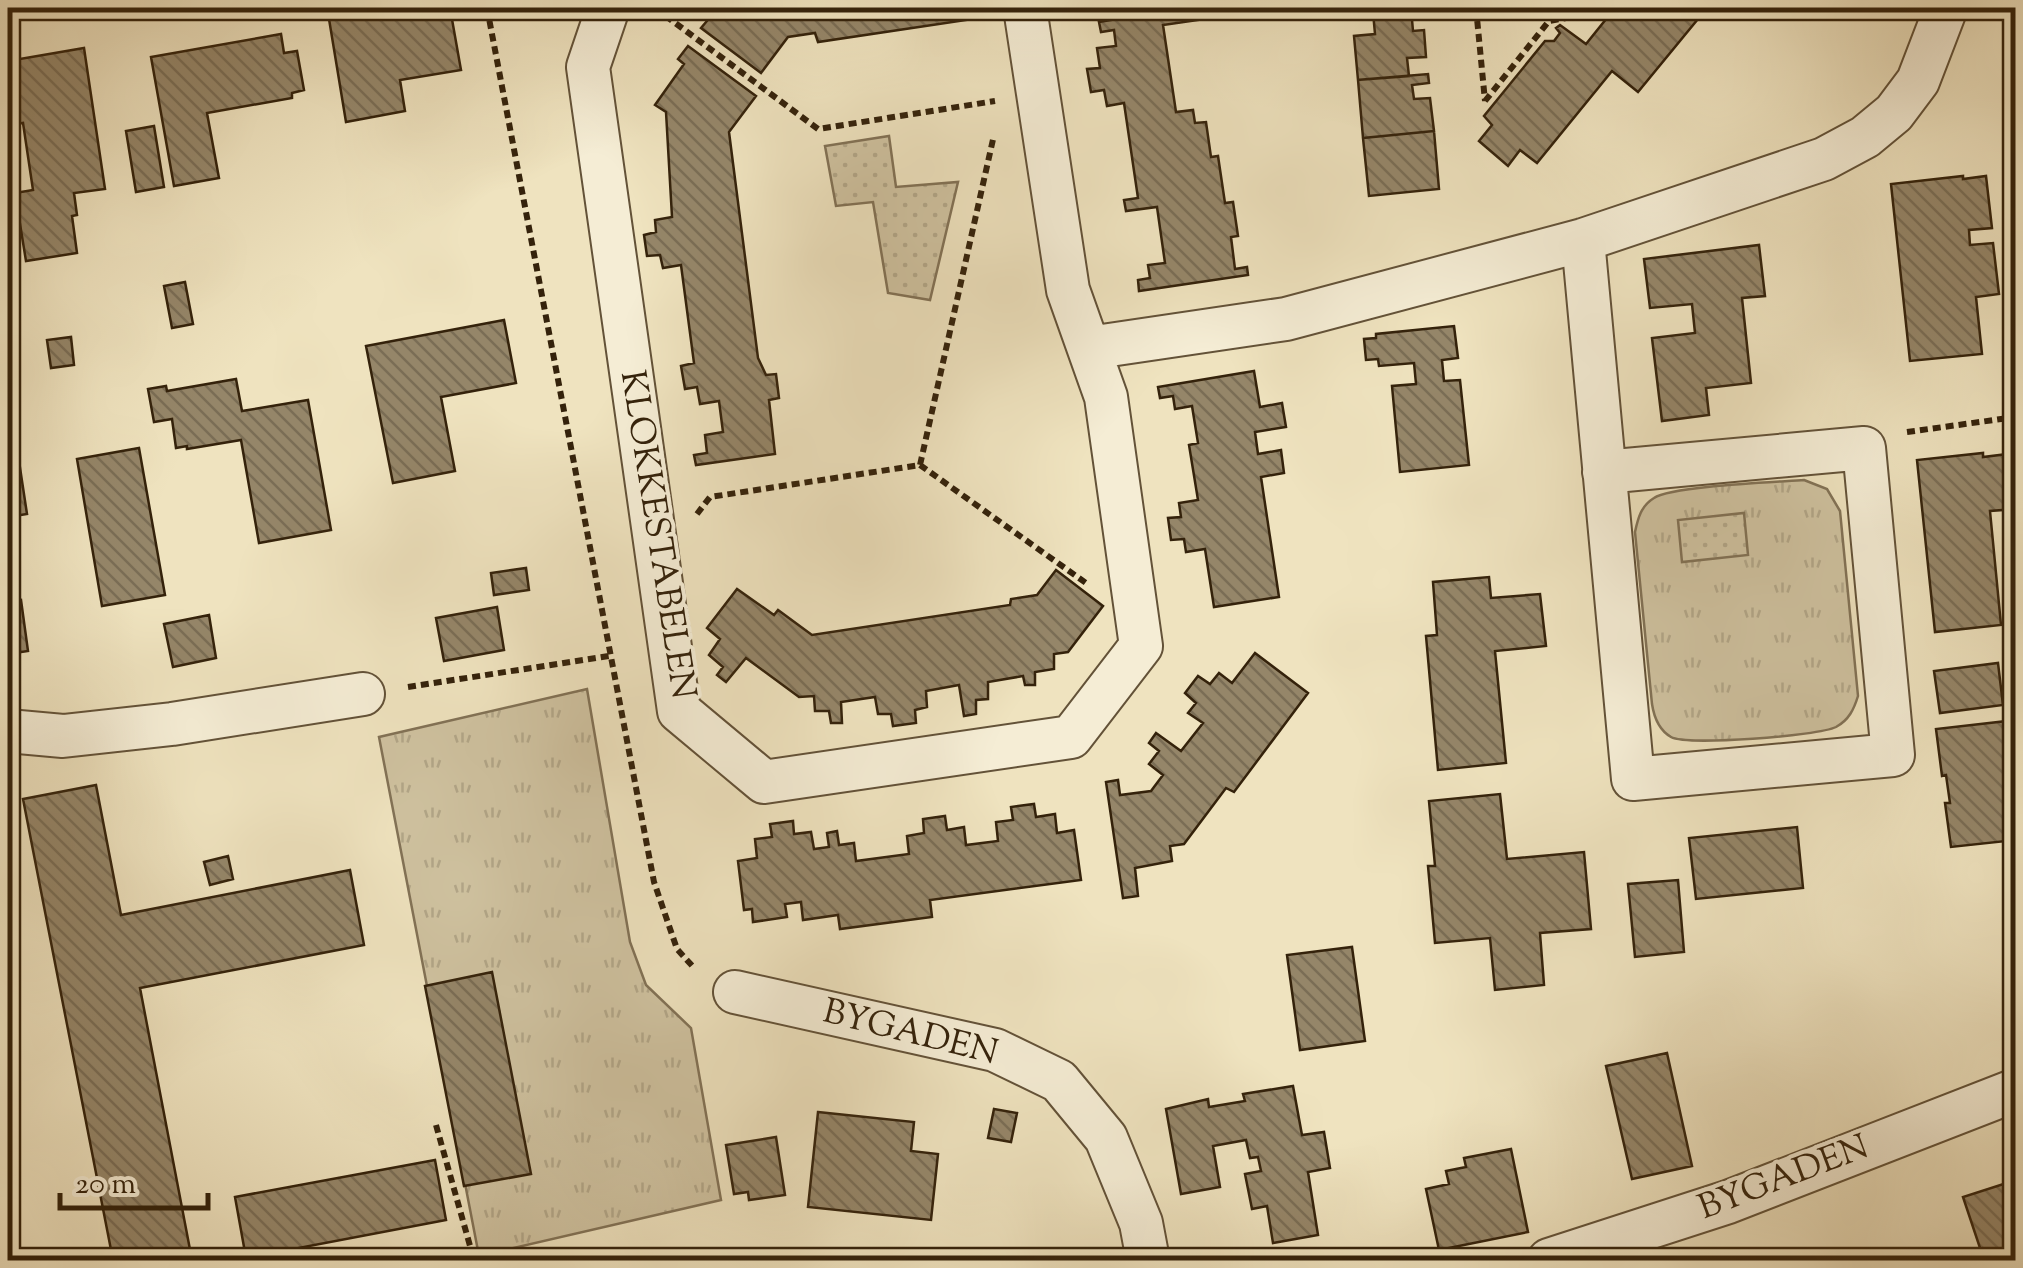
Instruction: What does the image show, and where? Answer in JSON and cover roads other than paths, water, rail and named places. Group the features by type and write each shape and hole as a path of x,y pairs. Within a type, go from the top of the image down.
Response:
{"street":[{"name":"KLOKKESTABELEN","path":"608,8 588,68 679,711 764,782 1070,737 1141,646 1106,397 1068,290 1025,8"},
{"path":"1089,348 1286,319 1582,240 1824,159 1866,137 1894,113 1918,81 1946,8"},
{"path":"1582,240 1633,779 1893,755 1864,448 1604,472"},
{"path":"8,731 64,736 172,724 362,694"},
{"name":"BYGADEN","path":"735,992 995,1050 1059,1081 1106,1138 1141,1222 1148,1260"},
{"name":"BYGADEN","path":"1549,1260 1728,1202 2016,1090"}]}
